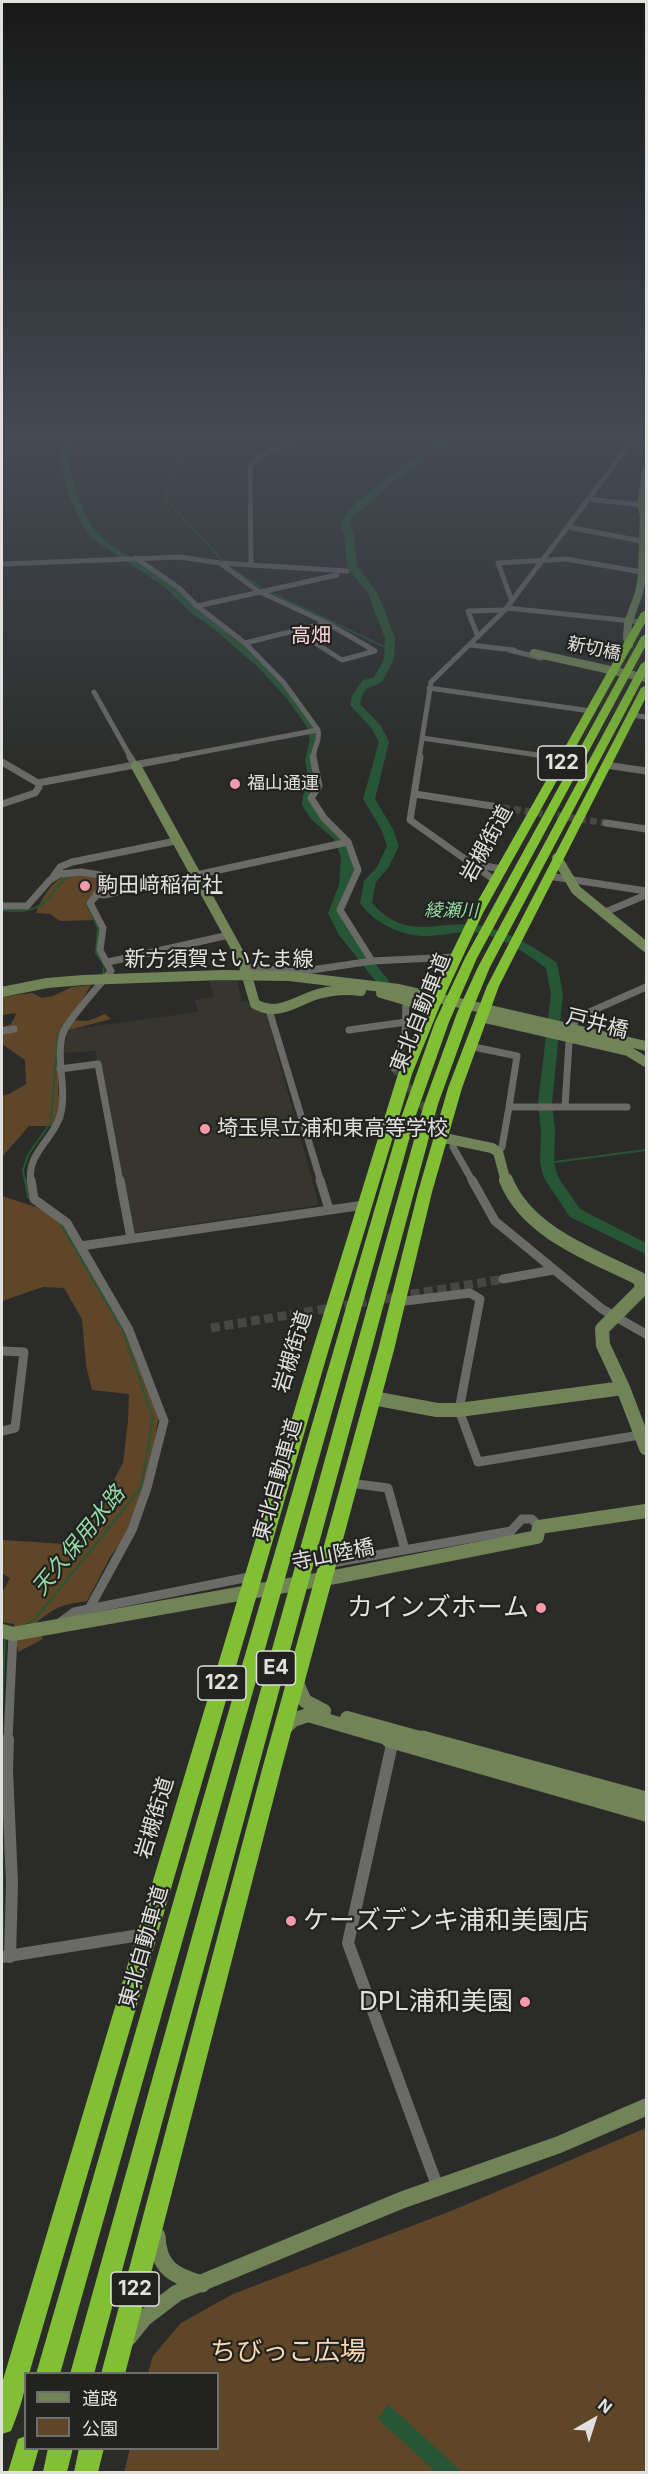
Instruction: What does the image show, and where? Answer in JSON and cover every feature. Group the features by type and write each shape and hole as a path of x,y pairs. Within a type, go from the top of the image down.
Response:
{"highway":[{"name":"岩槻街道","path":"2,2422 405,1074 432,1008 467,958 477,913 644,617"},
{"name":"東北自動車道","path":"48,2372 409,1115 467,958 492,918 646,637"},
{"name":"東北自動車道","path":"82,2372 417,1150 447,1056 467,958 506,924 646,664"},
{"name":"122","path":"112,2372 295,1677 373,1398 396,1302 446,1142 469,1046 519,930 646,688"},
{"path":"20,2472 26,2450"},
{"path":"55,2472 60,2450"},
{"path":"86,2472 92,2450"}],"street":[{"path":"251,550 251,564"},
{"path":"496,881 410,820 429,688 431,682 506,609 550,550"},
{"path":"629,645 625,637 641,588 644,550"},
{"path":"133,558 179,588 197,606 245,643 284,683 318,730 320,738 313,754 319,786 311,798 344,843 358,870 340,910 372,961"},
{"path":"2,564 133,558 191,558 223,563 346,572 197,606"},
{"path":"512,601 498,563 566,560 642,572"},
{"path":"223,563 258,591 327,623 375,651 342,660 296,631"},
{"path":"478,637 468,611 506,609 629,620 644,617"},
{"path":"245,643 327,623"},
{"path":"470,645 534,653"},
{"path":"509,650 612,674"},
{"name":"新切橋","path":"534,653 646,678"},
{"path":"429,688 591,711"},
{"path":"94,692 229,935 247,971 253,1002 260,1007 278,1011 329,991 350,990 388,994 432,1008"},
{"path":"632,715 646,717"},
{"path":"3,764 38,783 318,730"},
{"path":"422,738 564,759"},
{"path":"606,765 646,771"},
{"path":"2,804 35,793 39,787 38,783"},
{"path":"415,794 492,806"},
{"path":"606,823 646,829"},
{"path":"2,906 24,907 35,902 60,867 72,862 176,841"},
{"path":"96,894 344,843"},
{"path":"557,858 563,864 568,879 577,891 646,947"},
{"path":"470,864 502,868"},
{"path":"52,878 74,872 100,875 106,884 90,903 103,928 100,950 111,970 64,1031 60,1069 62,1109 59,1120 33,1159 30,1176 31,1188 34,1199 67,1223 129,1330 164,1421 147,1488 132,1530 89,1609"},
{"path":"548,876 646,893"},
{"path":"603,913 646,893"},
{"path":"108,962 229,935"},
{"path":"247,971 298,972 372,961 467,958"},
{"name":"新方須賀さいたま線","path":"2,992 56,982 247,971 399,989 646,1046"},
{"path":"565,1107 569,1042 573,1020 646,987"},
{"path":"394,1068 405,1036 406,1000"},
{"path":"269,1010 328,1209"},
{"name":"戸井橋","path":"480,1017 628,1051 646,1062"},
{"path":"349,1030 406,1022"},
{"path":"2,1031 14,1029"},
{"path":"469,1046 517,1056 502,1147 498,1152"},
{"path":"60,1069 98,1064 131,1238"},
{"path":"509,1107 627,1107"},
{"path":"446,1142 492,1148 498,1152 502,1172 516,1201 554,1233 643,1280 642,1289 602,1329 603,1345 623,1388 646,1448"},
{"path":"446,1142 495,1221 553,1270 615,1317 646,1334"},
{"path":"81,1246 364,1205"},
{"path":"503,1279 553,1270"},
{"path":"396,1302 470,1293 480,1299 459,1410 478,1462 640,1435"},
{"path":"2,1351 24,1352 15,1428 2,1431"},
{"path":"373,1398 437,1410 459,1410 623,1388"},
{"path":"348,1483 388,1488 405,1550"},
{"path":"327,1564 511,1531 522,1519 532,1519 539,1527 646,1511"},
{"name":"寺山陸橋","path":"55,1627 340,1576 537,1537 539,1527"},
{"path":"147,1934 6,1957 12,1883 6,1821 7,1632 55,1627 74,1612 254,1576"},
{"path":"295,1677 300,1694 310,1707 646,1800"},
{"path":"280,1733 294,1720 308,1714 646,1813"},
{"path":"393,1740 348,1943 438,2187"},
{"path":"119,2349 144,2318 177,2293 438,2187 558,2145 646,2107"},
{"path":"158,2205 156,2247 160,2260 167,2268 185,2280 202,2284"}],"shaded area":[{"name":"埼玉県立浦和東高等学校","path":"237,980 242,1002 247,1001 251,1008 266,1014 319,1205 133,1233 95,1051 64,1053 67,1030 198,1012 195,1000 214,997 209,981"},
{"path":"388,2404 462,2472 436,2472 378,2419"}],"green space":[{"path":"96,874 104,883 88,903 96,920 60,921 50,914 36,913 56,881 69,875"},
{"path":"91,985 70,1020 88,1021 105,1014 111,1019 61,1032 58,1092 64,1119 53,1126 29,1126 2,1157 2,1096 26,1084 25,1060 2,1044 2,1027 11,1024 16,1015 15,1013 2,1015 2,997 32,993 42,998 53,996 72,987"},
{"path":"2,1196 67,1217 96,1264 161,1402 143,1513 110,1557 87,1601 65,1605 48,1613 35,1624 43,1639 18,1652 14,1624 2,1622 2,1593 10,1578 2,1573 2,1540 65,1544 83,1538 123,1463 129,1394 92,1390 86,1365 82,1319 64,1288 43,1287 2,1301"},
{"name":"ちびっこ広場","path":"646,2128 646,2472 124,2472 130,2450 219,2450 219,2372 148,2372 153,2356 181,2323 233,2294 451,2211"}],"waterway":[{"path":"116,550 168,585 194,611 217,626 263,666 292,698 312,727 315,739 310,760 315,782 307,801 308,805 315,816 339,838 347,857 345,885 334,913 343,932 383,981"},
{"path":"213,550 223,561"},
{"name":"綾瀬川","path":"350,550 352,566 373,594 390,638 389,659 378,681 367,682 357,696 355,705 377,728 384,742 369,799 387,829 393,846 382,868 370,881 366,903 378,915 401,928 427,932 468,928 482,930 519,944 552,966 557,994 545,1103 548,1130 547,1163 551,1178 575,1213 646,1249"},
{"path":"229,567 265,590"},
{"path":"270,592 391,650"},
{"name":"天久保用水路","path":"2,910 24,911 37,907 43,904 60,883 70,876"},
{"name":"天久保用水路","path":"88,901 86,903 98,928 96,953 104,965 103,976"},
{"name":"天久保用水路","path":"31,1199 28,1197 23,1170 28,1155 51,1122 58,1036 67,1020"},
{"path":"547,1163 646,1150"},
{"name":"天久保用水路","path":"25,1625 35,1619 141,1488 153,1419 123,1331 61,1224"},
{"name":"天久保用水路","path":"2,1708 5,1638"},
{"name":"天久保用水路","path":"2,1846 2,1937"}],"tunnel":[{"path":"492,806 606,823"},
{"path":"394,1068 444,1135"},
{"path":"211,1328 503,1279"}],"place":[{"name":"福山通運","path":"235,784"},
{"name":"駒田﨑稲荷社","path":"85,886"},
{"name":"埼玉県立浦和東高等学校","path":"205,1129"},
{"name":"カインズホーム","path":"541,1608"},
{"name":"ケーズデンキ浦和美園店","path":"291,1921"},
{"name":"DPL浦和美園","path":"525,2002"}],"district":[{"name":"高畑","path":"311,636"}]}
